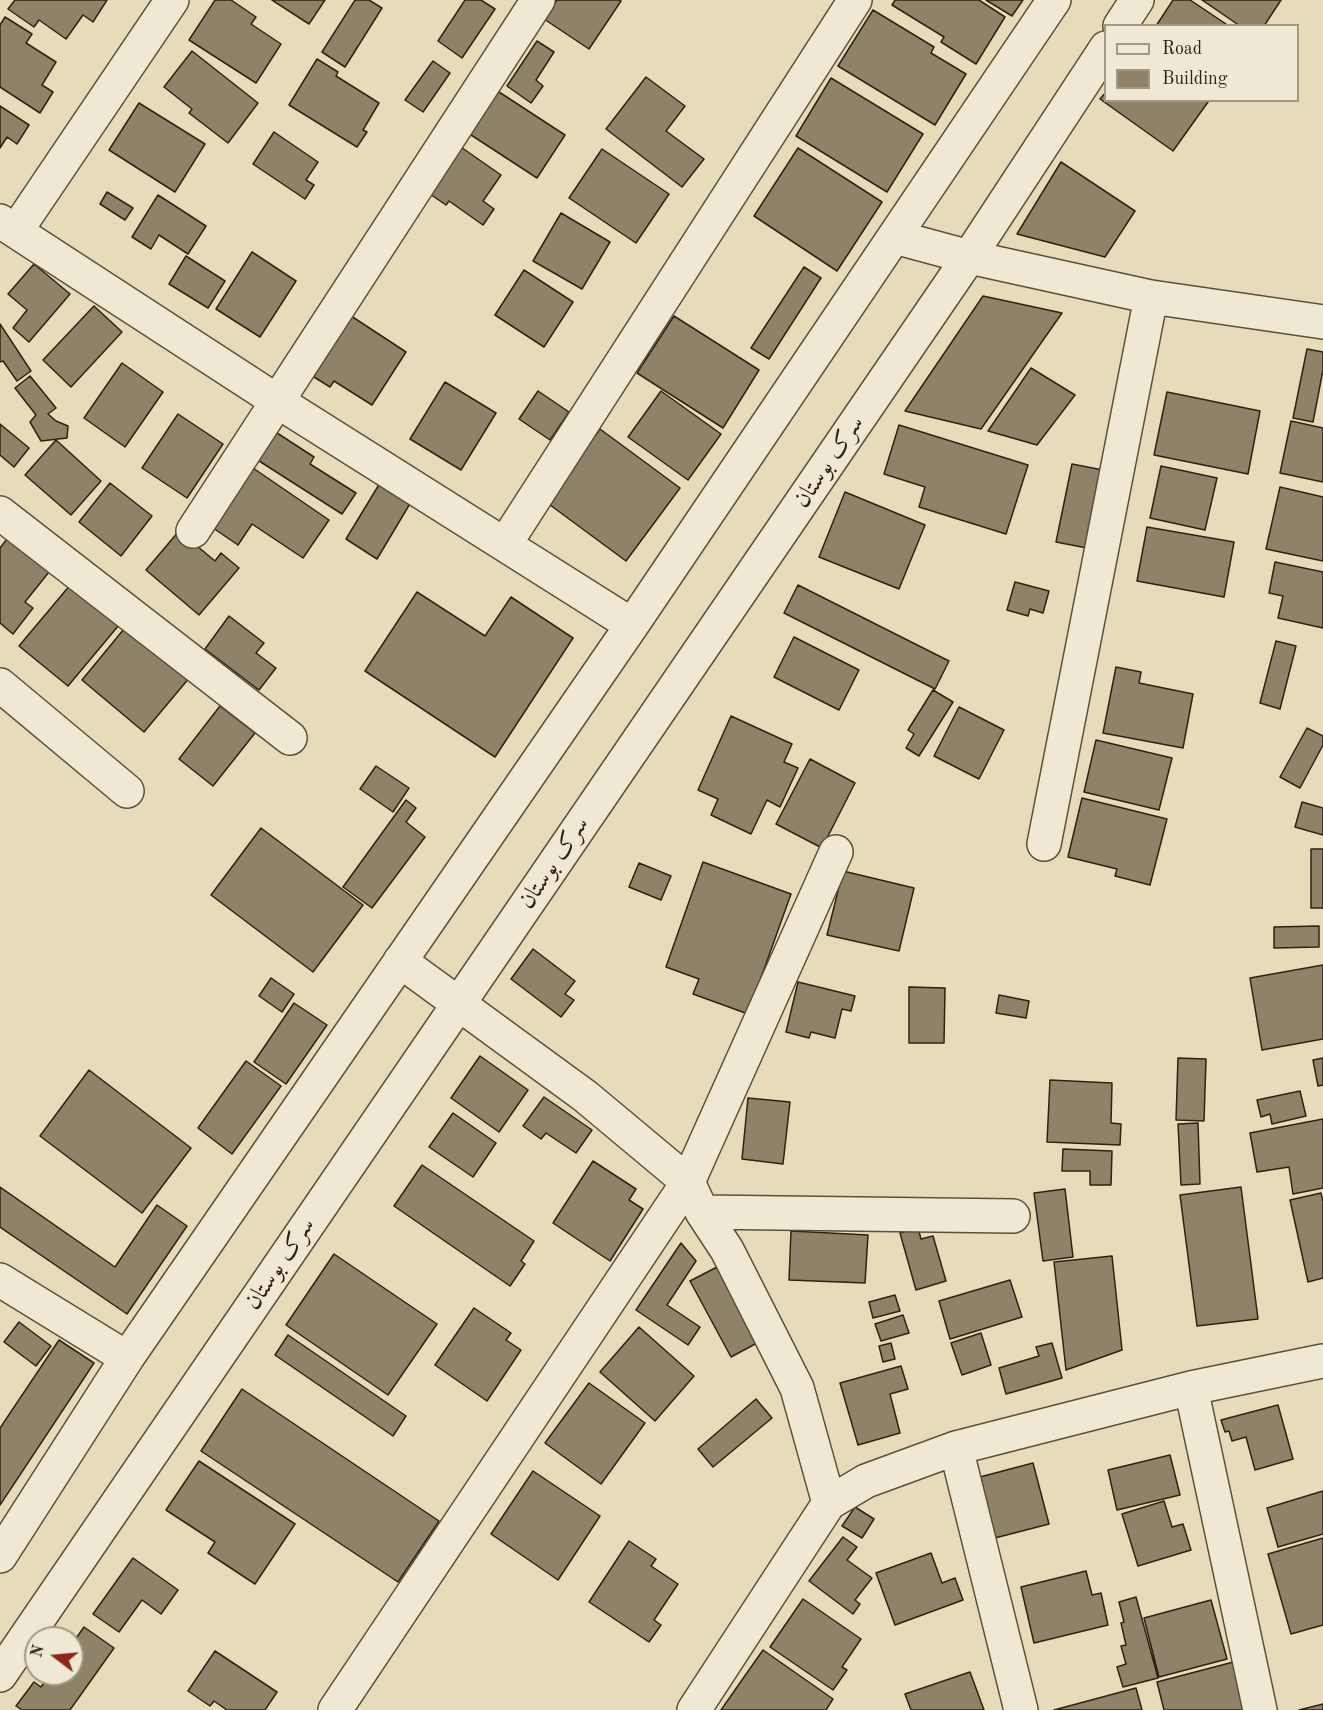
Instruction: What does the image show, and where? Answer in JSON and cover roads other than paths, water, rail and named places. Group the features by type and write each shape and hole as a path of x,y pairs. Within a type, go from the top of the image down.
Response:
{"street":[{"path":"172,0 8,226 277,401 632,625"},
{"path":"193,531 538,0"},
{"path":"505,544 855,0"},
{"path":"0,1556 127,1358 632,625 1054,0"},
{"path":"1121,24 1137,0"},
{"name":"سرک بوستان","path":"0,1675 969,257 1104,51"},
{"path":"895,237 969,257 1151,297 1323,322"},
{"path":"1044,844 1151,297"},
{"path":"0,513 290,738"},
{"path":"0,685 127,791"},
{"path":"335,1710 688,1182 836,852"},
{"path":"400,961 585,1096 688,1182 702,1212 727,1250 797,1388 829,1503"},
{"path":"702,1212 1013,1216"},
{"path":"0,1280 127,1358"},
{"path":"694,1710 829,1503 866,1481 956,1448 1191,1389 1323,1361"},
{"path":"1191,1389 1260,1710"},
{"path":"956,1448 1021,1710"}]}
